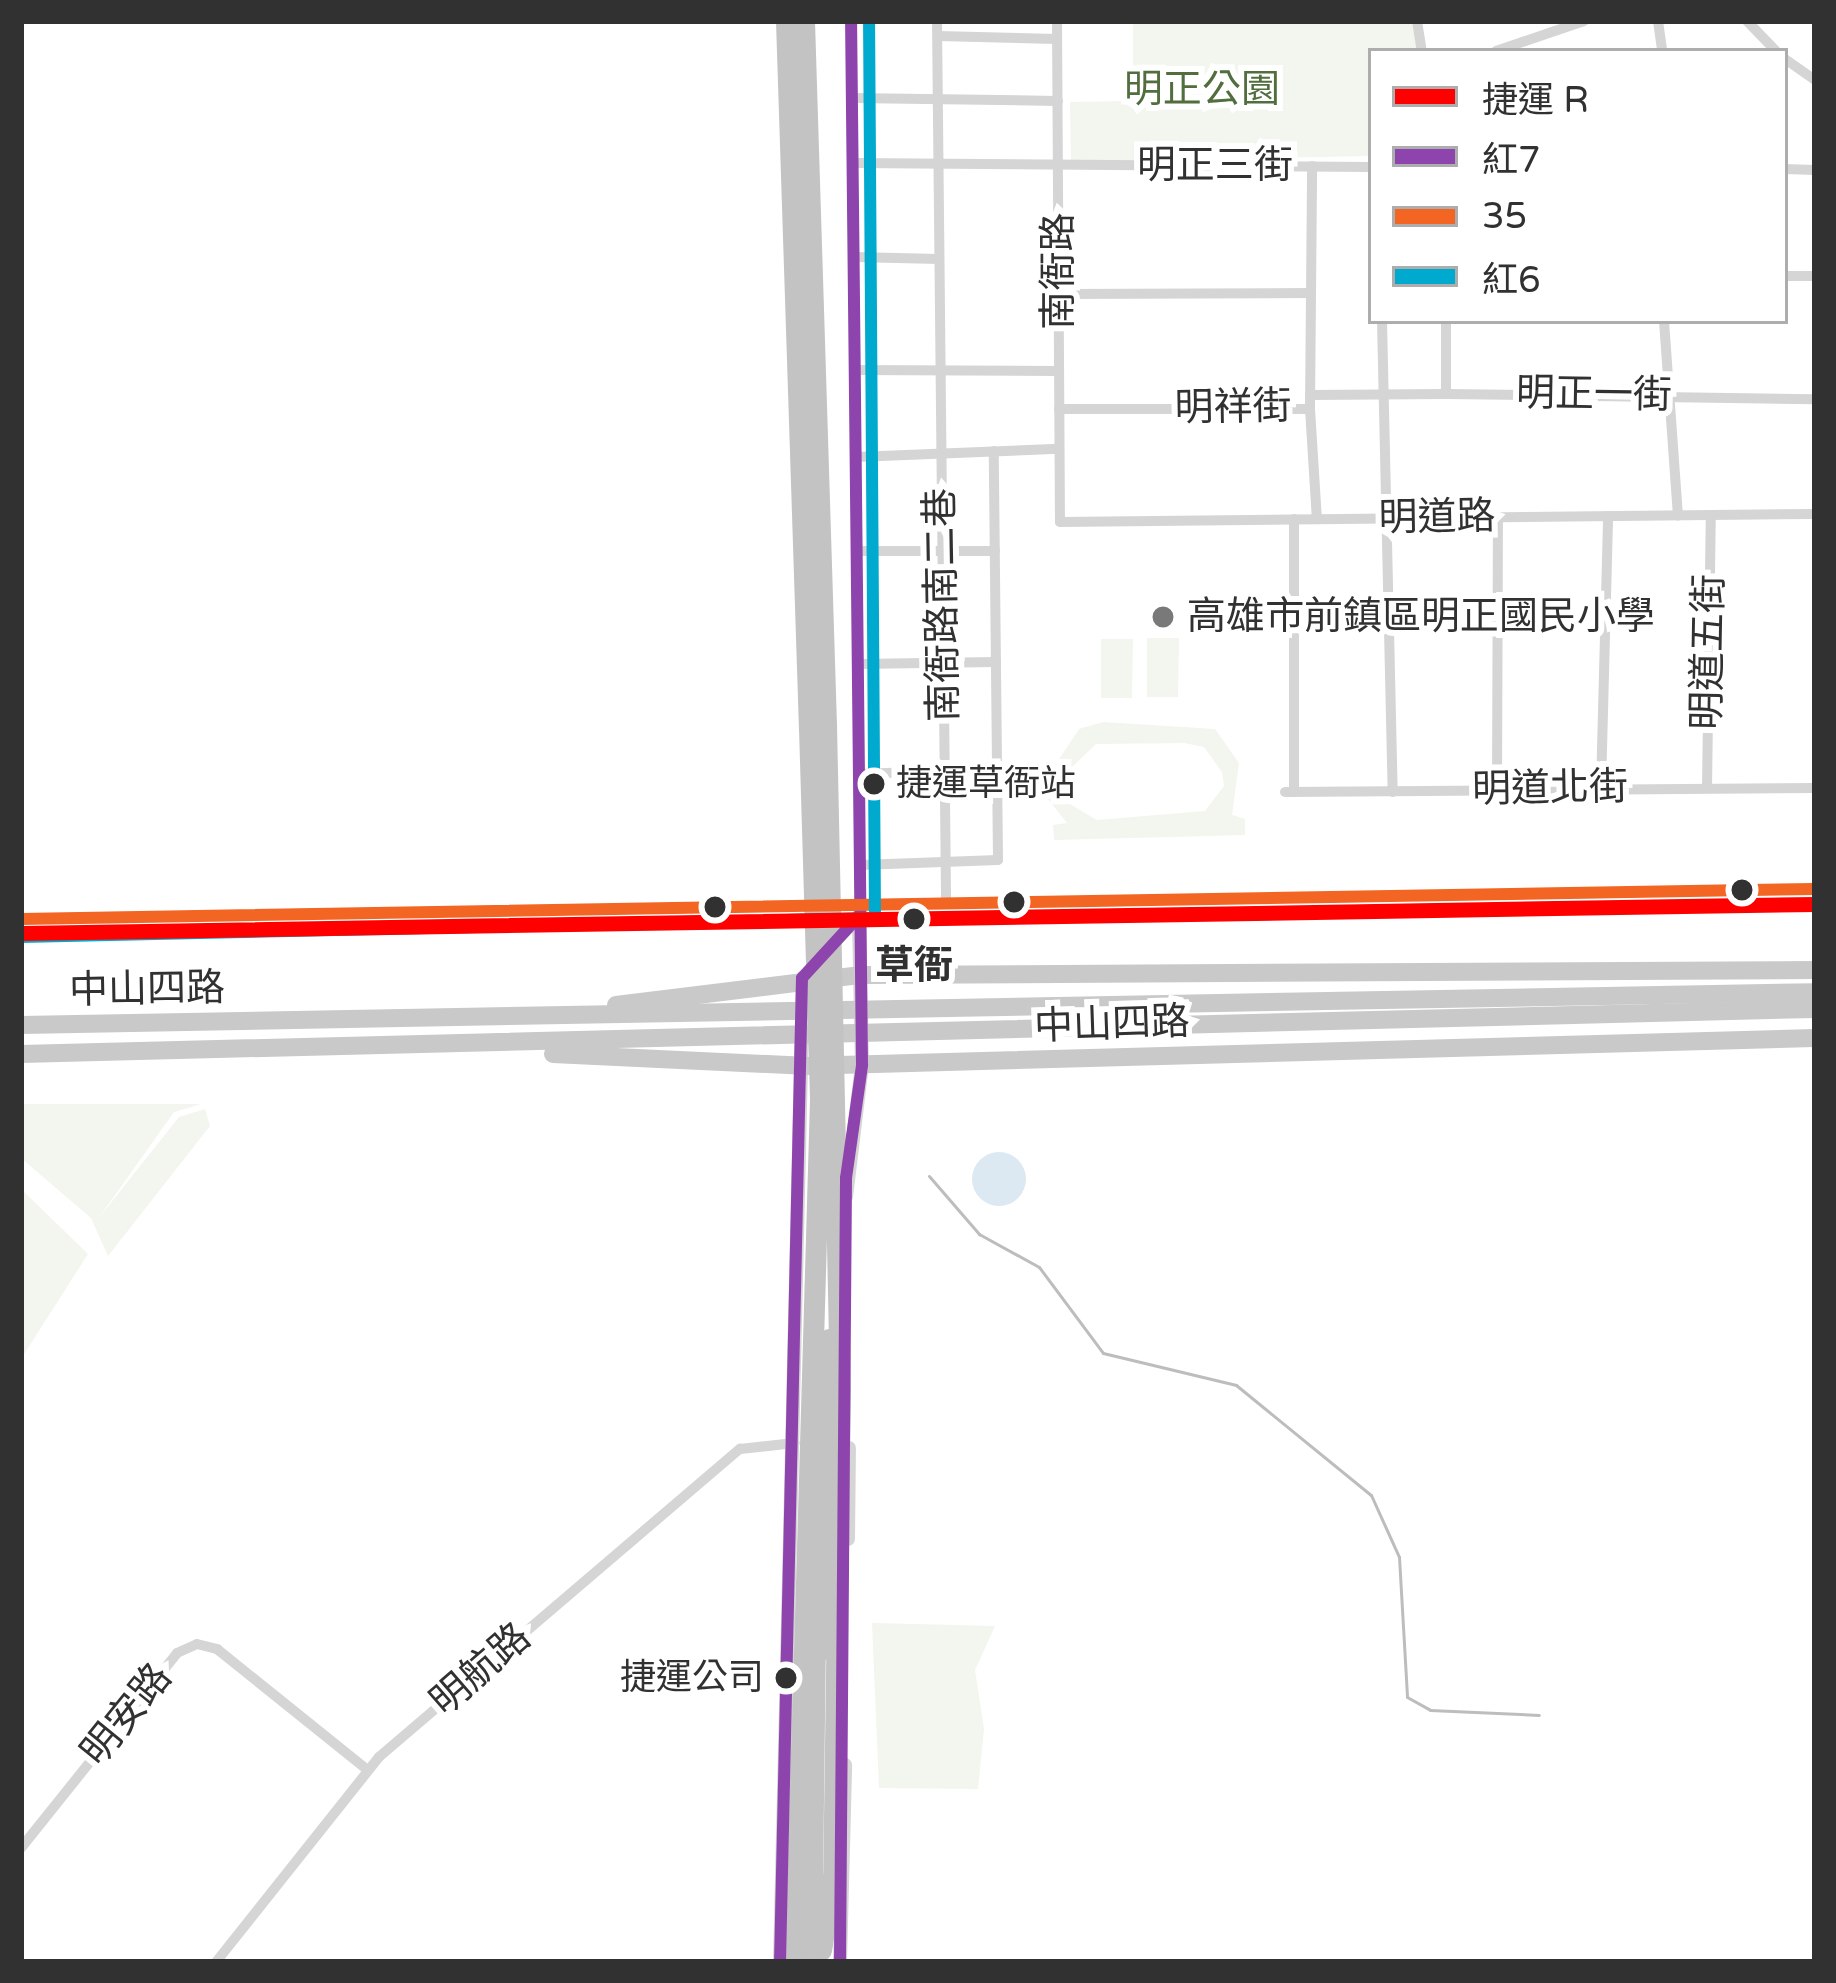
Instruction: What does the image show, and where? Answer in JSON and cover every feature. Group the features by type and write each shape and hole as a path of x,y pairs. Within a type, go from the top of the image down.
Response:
{"highway":[{"path":"786,21 818,726"},
{"path":"804,21 824,1185 817,1962"},
{"path":"796,1962 824,1185"}],"main road":[{"name":"中山四路","path":"561,1016 802,978 861,975 1815,970"},
{"name":"中山四路","path":"21,1025 1815,992"},
{"name":"中山四路","path":"21,1054 1815,1009"},
{"name":"中山四路","path":"411,1047 804,1066 1815,1038"}],"street":[{"path":"828,1794 845,1255 862,1065 851,21"},
{"name":"南衙路南二巷","path":"938,21 946,901"},
{"path":"979,21 979,37"},
{"name":"南衙路","path":"1057,21 1060,522"},
{"path":"1505,48 1585,21"},
{"path":"1747,21 1773,48"},
{"path":"938,36 1057,39"},
{"path":"1788,61 1815,80"},
{"path":"852,98 1058,101"},
{"name":"明正三街","path":"853,163 1368,166"},
{"name":"明祥街","path":"1059,409 1310,402 1312,166"},
{"path":"854,256 939,259"},
{"path":"1059,294 1310,292"},
{"path":"1382,324 1393,792"},
{"path":"1446,324 1446,394"},
{"path":"1664,324 1678,515"},
{"path":"855,370 1059,370"},
{"name":"明正一街","path":"1310,402 1446,394 1815,399"},
{"path":"1310,402 1317,519"},
{"name":"南衙路南二巷","path":"856,457 1060,449"},
{"name":"南衙路南二巷","path":"946,862 998,860 994,452"},
{"name":"明道路","path":"1060,522 1815,514"},
{"name":"明道五街","path":"1707,788 1711,515"},
{"path":"1601,788 1608,516"},
{"path":"1497,790 1498,517"},
{"name":"明道北街","path":"1294,519 1290,792 1815,788"},
{"path":"857,551 995,551"},
{"path":"858,664 996,662"},
{"path":"860,774 997,769"},
{"path":"860,865 946,862"},
{"path":"21,919 861,911 946,901 1815,889"},
{"path":"780,1962 801,1250 802,978 861,911"},
{"path":"801,1250 815,1324 807,1792"},
{"path":"840,1962 845,1255"},
{"name":"明航路","path":"216,1962 366,1769 740,1449 795,1443"},
{"name":"明安路","path":"21,1848 177,1653 197,1644 217,1649 366,1769"}],"green space":[{"name":"明正公園","path":"1133,21 1412,21 1416,48 1368,48 1368,156 1071,162 1070,102 1133,101"},
{"path":"1147,638 1179,638 1178,697 1147,697"},
{"path":"1101,639 1133,639 1132,698 1101,698"},
{"path":"1103,722 1215,729 1239,763 1232,815 1245,819 1245,835 1054,840 1053,825 1067,823 1048,799 1050,773 1079,729","holes":["1096,744 1204,747 1222,772 1224,786 1205,811 1097,820 1068,803 1070,769"]},
{"path":"21,1104 201,1104 174,1112 98,1219 179,1117 205,1109 210,1126 108,1256 91,1218 21,1158"},
{"path":"21,1189 88,1254 21,1359"},
{"path":"872,1623 995,1626 975,1670 984,1729 978,1789 879,1788"}],"shaded area":[{"path":"999,1152 1018,1160 1026,1179 1018,1198 999,1206 980,1198 972,1179 980,1160"}],"tram line":[{"path":"929,1176 979,1234 1039,1267 1103,1353 1236,1385 1371,1495 1399,1557 1407,1697 1430,1710 1539,1715"}],"metro line":[{"name":"R","path":"21,933 1815,904"}],"transit line":[{"name":"紅7","path":"840,1962 846,1178 862,1065 851,21"},
{"name":"紅6","path":"21,937 875,918 869,21"},
{"name":"35","path":"21,919 1815,889"},
{"name":"紅7","path":"780,1962 802,978 859,916"}],"place":[{"name":"高雄市前鎮區明正國民小學","path":"1163,617"},
{"name":"捷運草衙站","path":"874,784"},
{"name":"草衙","path":"914,919"},
{"name":"捷運公司","path":"786,1678"}]}
